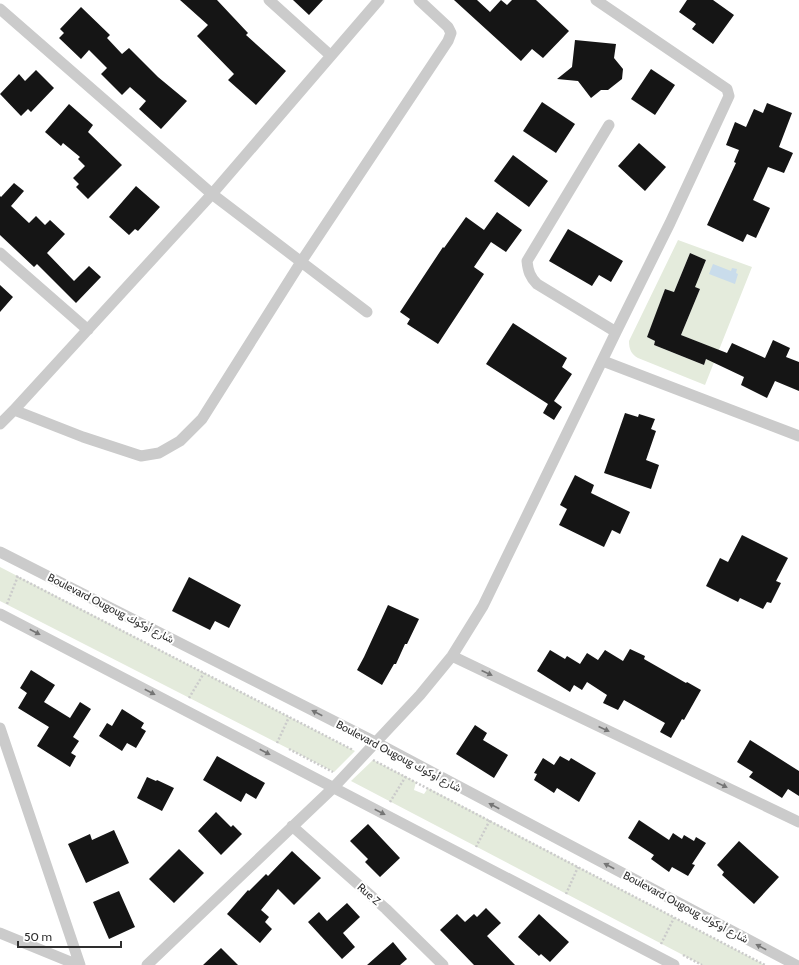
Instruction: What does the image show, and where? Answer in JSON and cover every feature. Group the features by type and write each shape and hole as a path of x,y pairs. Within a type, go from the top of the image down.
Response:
{"street":[{"path":"269,0 330,55"},
{"path":"0,424 212,194 330,55 379,0"},
{"path":"14,410 82,437 141,456 159,453 180,441 202,419 301,262 448,41 451,33 448,27 419,0"},
{"path":"155,963 292,826 333,788 420,695 452,656 483,606 670,223 729,96 727,88 596,0"},
{"path":"0,9 212,194 367,312"},
{"path":"610,125 527,261 527,270 531,278 537,284 616,332"},
{"path":"0,253 88,330"},
{"path":"603,361 799,436"},
{"name":"Boulevard Ougoug شارع أوكوك","path":"0,552 375,742 796,965"},
{"path":"0,614 674,965"},
{"path":"452,656 799,822"},
{"path":"0,728 79,965"},
{"name":"Rue Z","path":"292,826 386,909 443,965"},
{"path":"0,932 79,965"}],"path":[{"path":"12,573 355,751"},
{"path":"7,604 18,576"},
{"path":"189,698 204,673"},
{"path":"276,743 290,717"},
{"path":"368,765 373,760 406,776 763,965"},
{"path":"390,802 406,776"},
{"path":"383,798 396,805"},
{"path":"483,851 476,847 490,820"},
{"path":"559,891 566,894 578,867"},
{"path":"668,947 661,944 674,918"},
{"path":"681,954 702,965"}],"green space":[{"path":"678,240 752,267 705,385 638,358 631,351 629,341","holes":["690,253 706,260 700,275 691,286 700,289 681,335 711,347 704,365 654,345 655,341 647,337 655,318 667,312 658,308 665,289 674,292"]},
{"path":"0,567 355,751 334,772 0,601"},
{"path":"373,760 416,782 414,790 424,794 428,788 765,965 702,965 351,781"}],"water":[{"path":"713,264 731,271 732,268 737,269 736,273 738,274 735,284 709,274"}],"building":[{"path":"180,0 217,0 248,33 246,35 286,71 256,105 228,80 234,74 197,36 208,25"},
{"path":"293,0 323,0 309,15"},
{"path":"454,0 477,0 490,12 501,0 507,5 512,0 536,0 569,31 543,58 532,49 521,61"},
{"path":"687,0 713,0 734,15 713,44 692,29 696,24 679,12"},
{"path":"81,7 110,35 107,38 122,54 129,48 158,77 187,101 161,129 139,109 146,101 130,87 122,95 101,74 107,68 89,50 81,59 59,38 64,33 60,29"},
{"path":"575,40 616,44 614,58 623,69 622,79 608,90 601,90 591,98 578,81 557,79 572,67"},
{"path":"651,69 675,85 655,115 631,99"},
{"path":"36,70 54,88 31,112 28,109 21,116 0,94 19,74 25,81"},
{"path":"542,102 575,124 556,153 523,131"},
{"path":"767,103 792,113 779,147 793,153 784,173 768,167 753,200 770,208 756,238 747,234 743,242 707,225 736,163 734,162 739,150 726,145 735,122 746,127 754,109 763,113"},
{"path":"69,104 93,125 88,132 122,165 88,199 76,187 79,184 73,178 85,166 78,159 80,157 63,143 61,146 45,132"},
{"path":"639,143 666,167 645,191 618,166"},
{"path":"513,155 548,181 529,207 494,181"},
{"path":"14,183 24,191 11,206 29,223 36,216 45,225 50,220 65,234 47,253 74,281 89,266 101,277 76,303 37,264 34,267 0,235 0,196 1,197"},
{"path":"136,186 160,207 138,231 135,229 129,235 109,217"},
{"path":"497,212 522,230 506,252 491,242 474,267 484,274 438,344 407,324 410,319 400,312 443,247 444,248 466,217 484,230"},
{"path":"568,229 623,261 611,282 599,275 592,286 549,261"},
{"path":"690,253 706,260 695,287 700,289 681,335 727,353 732,343 765,358 773,340 790,348 786,357 799,362 799,391 775,381 767,398 741,385 744,377 706,359 704,365 654,345 655,341 647,337 665,289 674,292"},
{"path":"0,285 13,297 0,312"},
{"path":"513,323 567,358 562,367 572,374 554,401 562,407 554,420 543,413 548,404 486,364"},
{"path":"625,413 638,417 639,414 655,419 651,429 656,431 646,460 659,465 651,489 604,473"},
{"path":"575,475 594,485 591,493 630,512 620,534 612,530 604,547 559,525 567,509 560,505"},
{"path":"742,535 788,558 776,581 781,583 771,603 767,602 763,609 740,598 738,602 706,586 720,558 728,562"},
{"path":"189,577 241,605 229,628 215,621 210,630 172,611"},
{"path":"388,605 419,619 396,664 394,664 382,685 357,670"},
{"path":"630,649 645,656 644,659 701,690 684,720 682,719 671,738 660,732 665,723 624,700 618,710 603,703 607,695 587,682 582,690 574,685 570,692 537,671 550,650 565,659 567,656 580,664 587,653 598,660 605,650 623,661"},
{"path":"31,670 55,685 44,702 70,718 80,702 91,709 73,737 79,741 71,753 76,756 70,767 37,746 49,727 18,708 27,693 20,688"},
{"path":"122,709 144,723 141,728 146,731 136,748 127,743 122,751 99,736 107,723 112,726"},
{"path":"475,725 487,733 483,740 508,755 494,778 456,754"},
{"path":"750,740 799,771 799,796 788,789 782,798 749,777 753,772 737,762"},
{"path":"217,756 265,783 256,799 246,793 241,802 203,780"},
{"path":"560,756 569,761 571,758 596,773 579,802 557,788 554,793 534,780 537,774 534,773 543,758 554,765"},
{"path":"147,777 174,788 162,811 137,798"},
{"path":"216,812 231,827 233,825 242,834 221,855 198,831"},
{"path":"639,820 669,840 673,833 682,839 684,835 694,841 696,837 706,843 692,864 695,865 688,876 672,867 669,872 651,859 654,855 628,838"},
{"path":"368,824 400,858 380,877 365,862 368,859 350,841"},
{"path":"114,830 129,863 86,883 68,844 90,834 92,840"},
{"path":"739,841 779,877 754,904 722,875 724,872 717,865"},
{"path":"179,849 204,873 174,903 149,879"},
{"path":"292,851 321,878 294,905 278,889 261,910 269,917 265,922 272,929 260,943 227,914 248,890 249,891 266,874 268,876"},
{"path":"119,891 135,927 109,939 93,902"},
{"path":"347,903 360,917 343,933 355,947 342,959 308,922 319,912 327,921"},
{"path":"486,908 501,923 487,936 515,965 474,965 440,930 457,914 465,922 474,914 477,917"},
{"path":"539,914 569,942 550,962 541,954 539,956 518,937"},
{"path":"393,942 407,959 400,965 367,965"},
{"path":"221,948 238,965 203,965"}]}
